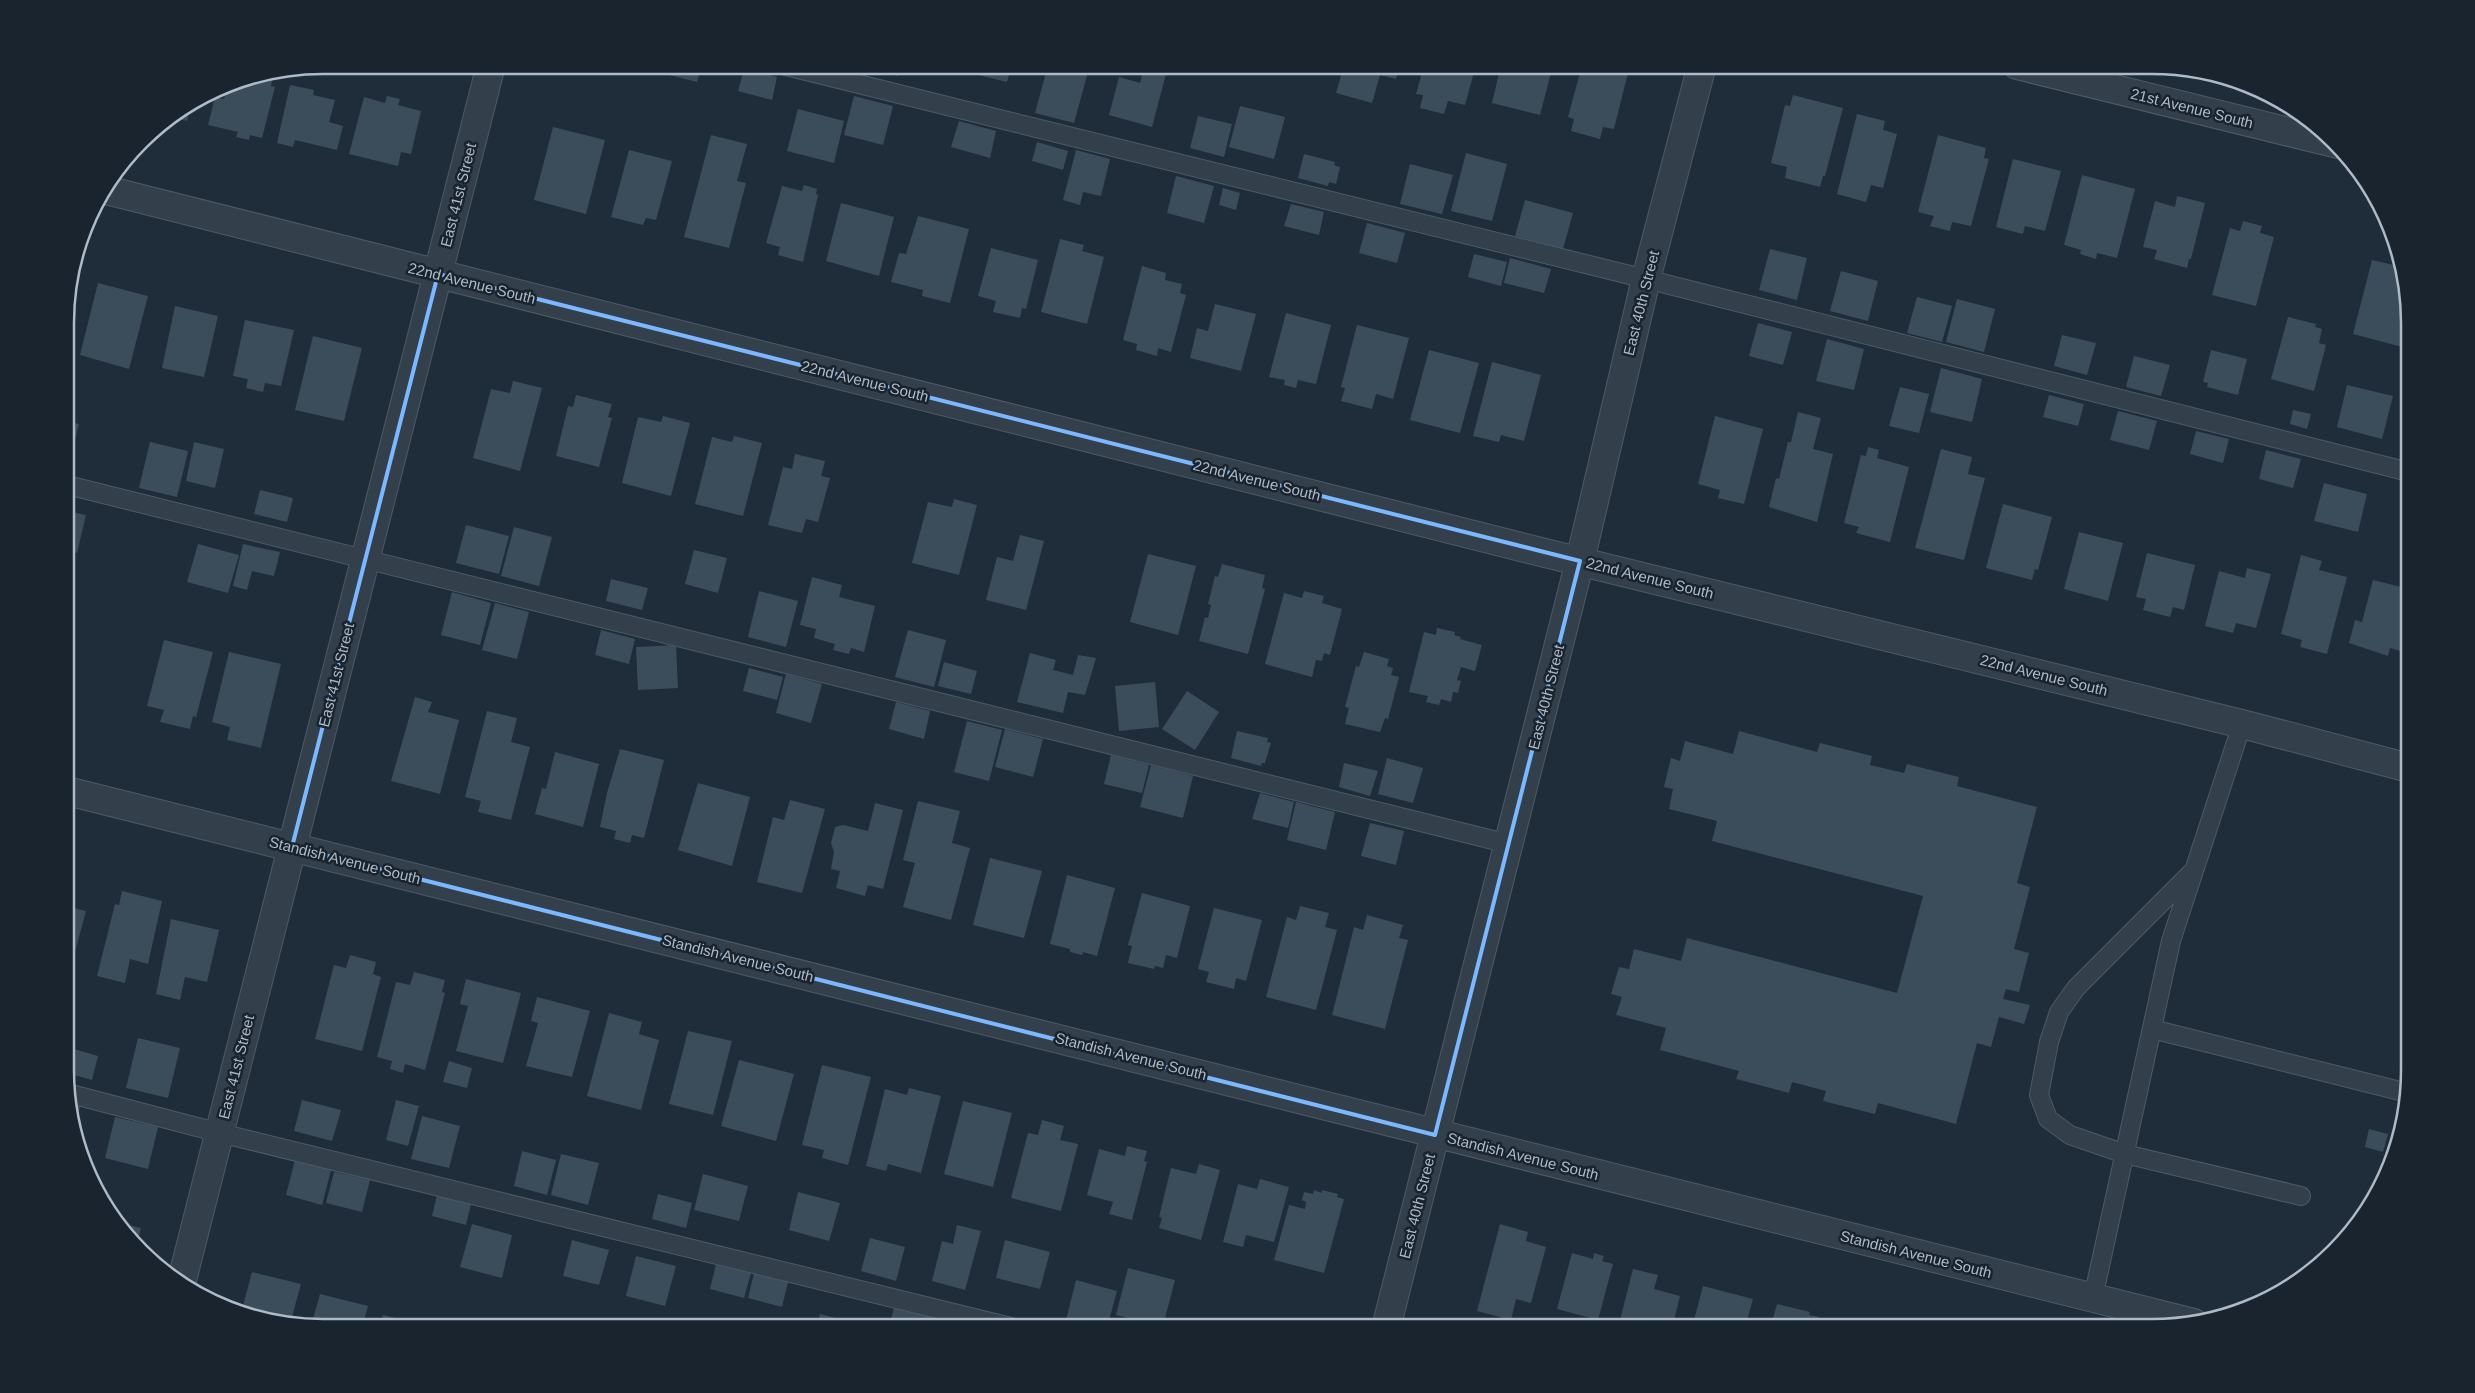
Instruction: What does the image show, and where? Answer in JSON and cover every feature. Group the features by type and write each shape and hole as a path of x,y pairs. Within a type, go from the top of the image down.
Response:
{"street":[{"name":"East 41st Street","path":"183,1276 489,74"},
{"name":"East 40th Street","path":"1388,1319 1580,561 1646,279 1700,74"},
{"name":"21st Avenue South","path":"2054,74 2320,140"},
{"name":"22nd Avenue South","path":"111,191 1580,561 2242,724 2401,766"},
{"name":"Standish Avenue South","path":"74,792 2175,1318"}],"lane":[{"path":"818,74 1646,279 2401,470"},
{"path":"74,487 1509,844"},
{"path":"2093,1298 2171,941 2242,724"},
{"path":"2195,869 2076,988 2059,1012 2049,1042 2039,1095 2048,1119 2070,1134 2125,1154 2301,1196"},
{"path":"2152,1029 2400,1091"},
{"path":"75,1095 220,1133 978,1319"}],"highlighted area":[{"path":"438,274 1580,561 1435,1135 292,847"}],"building":[{"path":"665,74 699,74 697,82"},
{"path":"743,74 765,74 777,77 772,100 738,91"},
{"path":"974,74 1009,74 1007,82"},
{"path":"1046,74 1087,74 1074,123 1035,113"},
{"path":"1142,74 1166,74 1152,127 1109,115 1119,77 1140,83"},
{"path":"1341,74 1397,74 1396,79 1380,75 1372,103 1336,93"},
{"path":"1422,74 1474,74 1465,105 1448,101 1444,114 1420,108 1423,95 1416,94"},
{"path":"1499,74 1551,74 1540,115 1492,103"},
{"path":"1580,74 1628,74 1614,129 1603,127 1600,139 1571,131 1574,119 1568,117"},
{"path":"272,79 271,86 275,87 262,138 250,135 249,140 236,137 238,132 208,125 215,98 224,99 225,94 258,82"},
{"path":"290,85 314,90 313,95 335,100 329,122 343,126 337,150 295,140 293,147 277,143"},
{"path":"1793,95 1843,108 1825,176 1823,176 1820,187 1785,178 1787,167 1771,163 1785,105 1790,106"},
{"path":"387,96 400,99 398,105 421,111 411,154 401,152 398,166 349,154 364,97 385,103"},
{"path":"854,96 893,106 883,145 844,135"},
{"path":"1240,106 1285,117 1274,159 1229,147"},
{"path":"798,109 844,121 834,163 787,151"},
{"path":"189,113 187,121 180,119"},
{"path":"1857,114 1885,121 1883,130 1897,134 1883,188 1871,185 1866,202 1837,194"},
{"path":"1198,116 1232,124 1224,157 1190,148"},
{"path":"959,121 996,131 990,158 951,147"},
{"path":"553,127 605,140 586,214 534,200"},
{"path":"711,135 747,144 737,181 746,183 729,248 684,237"},
{"path":"1938,135 1986,148 1984,158 1989,159 1971,226 1952,222 1950,231 1930,226 1934,216 1918,212"},
{"path":"1037,142 1068,151 1063,170 1032,161"},
{"path":"629,150 672,161 656,220 646,218 643,225 611,217"},
{"path":"1076,150 1110,159 1101,196 1083,192 1080,205 1063,200"},
{"path":"1466,153 1507,164 1492,221 1451,211"},
{"path":"1304,154 1335,162 1334,165 1340,167 1336,184 1329,182 1328,186 1298,178"},
{"path":"2013,159 2061,171 2045,231 2025,226 2023,234 1996,227"},
{"path":"1410,164 1453,175 1442,214 1400,204"},
{"path":"2082,175 2135,189 2117,258 2097,253 2096,259 2080,254 2081,250 2064,245"},
{"path":"1176,176 1214,186 1204,223 1167,213"},
{"path":"804,185 817,189 816,194 818,195 803,262 778,255 780,247 766,243 782,186 802,191"},
{"path":"1223,188 1240,193 1236,210 1219,205"},
{"path":"2177,196 2205,203 2187,268 2154,259 2157,250 2143,247 2155,201 2175,207"},
{"path":"1525,200 1573,213 1563,249 1515,236"},
{"path":"841,203 894,217 879,276 826,261"},
{"path":"1291,204 1324,212 1319,235 1284,226"},
{"path":"918,216 969,229 950,303 922,296 923,290 891,282 899,253 906,254"},
{"path":"2243,221 2262,226 2260,233 2274,237 2256,306 2212,295 2230,228 2240,231"},
{"path":"1367,223 1405,233 1397,263 1359,253"},
{"path":"1060,239 1084,245 1082,251 1104,257 1087,324 1041,312"},
{"path":"991,248 1038,260 1026,309 1022,308 1020,318 993,312 996,301 978,296"},
{"path":"1770,249 1807,258 1797,300 1759,290"},
{"path":"1474,254 1507,262 1501,286 1468,277"},
{"path":"1510,258 1551,269 1544,293 1504,283"},
{"path":"2372,260 2394,265 2401,307 2401,347 2353,334"},
{"path":"1142,266 1166,273 1165,280 1182,284 1180,293 1186,295 1171,352 1158,348 1157,356 1136,350 1137,344 1123,340"},
{"path":"1841,271 1878,281 1868,321 1830,311"},
{"path":"98,283 148,296 129,369 80,355"},
{"path":"1917,297 1952,306 1942,342 1907,333"},
{"path":"1957,299 1995,309 1984,352 1946,342"},
{"path":"1215,304 1256,314 1241,371 1190,358 1197,328 1208,331"},
{"path":"175,306 218,316 204,377 162,368"},
{"path":"1286,313 1331,325 1316,384 1298,380 1296,388 1284,385 1285,380 1269,377"},
{"path":"2288,317 2316,324 2315,327 2322,329 2319,343 2326,345 2314,391 2271,379"},
{"path":"245,320 294,330 281,386 265,383 263,392 246,388 248,379 233,376"},
{"path":"1758,323 1792,332 1783,365 1749,356"},
{"path":"1357,325 1409,338 1393,399 1376,394 1372,409 1341,401 1345,388 1341,387"},
{"path":"2062,335 2096,343 2087,375 2054,366"},
{"path":"313,336 362,348 344,421 295,410"},
{"path":"1827,339 1864,349 1854,390 1816,381"},
{"path":"1429,350 1479,363 1460,433 1410,420"},
{"path":"2211,350 2247,359 2238,395 2207,387 2208,383 2203,382"},
{"path":"2134,356 2170,365 2161,396 2126,387"},
{"path":"1492,362 1541,375 1524,441 1501,435 1499,442 1473,436"},
{"path":"1941,368 1982,379 1972,422 1930,412"},
{"path":"513,381 542,388 520,471 473,458 491,389 510,393"},
{"path":"2347,385 2393,396 2382,439 2337,427"},
{"path":"1900,387 1929,394 1919,433 1889,426"},
{"path":"576,395 612,404 608,417 612,418 599,467 556,456 568,406 573,407"},
{"path":"2049,395 2084,404 2078,426 2043,417"},
{"path":"2293,410 2311,414 2307,429 2290,424"},
{"path":"2118,411 2157,421 2149,450 2110,440"},
{"path":"1798,412 1821,418 1813,449 1833,454 1817,522 1769,507 1776,478 1779,479 1788,442 1791,442"},
{"path":"663,416 690,423 671,496 622,483 638,417 661,422"},
{"path":"1715,416 1763,429 1744,504 1718,498 1720,490 1698,484"},
{"path":"74,423 79,424 74,444"},
{"path":"2196,431 2229,439 2223,463 2190,454"},
{"path":"734,436 762,443 743,516 695,504 712,437 732,442"},
{"path":"150,442 188,451 177,497 139,488"},
{"path":"194,442 224,449 215,488 186,481"},
{"path":"1868,447 1879,450 1877,458 1909,467 1890,542 1856,533 1859,527 1844,523 1861,455 1866,456"},
{"path":"1941,449 1972,457 1968,474 1985,478 1964,560 1915,548"},
{"path":"2266,450 2301,459 2293,488 2259,479"},
{"path":"795,454 825,461 821,476 830,478 818,522 806,519 802,533 768,525 783,467 792,469"},
{"path":"2324,483 2367,494 2358,532 2314,521"},
{"path":"260,490 293,498 287,522 254,514"},
{"path":"954,499 977,505 959,575 912,563 928,502 952,507"},
{"path":"2003,504 2052,517 2038,570 2035,569 2032,580 1986,568"},
{"path":"74,512 86,515 77,553 74,552"},
{"path":"466,525 509,536 499,574 456,563"},
{"path":"514,527 552,537 539,586 501,576"},
{"path":"2079,532 2123,543 2108,601 2064,589"},
{"path":"1020,535 1044,541 1026,610 986,600 997,557 1013,561"},
{"path":"198,544 239,555 228,593 187,582"},
{"path":"243,544 280,552 274,576 252,571 247,590 233,586"},
{"path":"694,550 727,558 718,593 685,584"},
{"path":"2147,553 2195,565 2184,610 2173,607 2170,617 2143,610 2146,599 2136,597"},
{"path":"1148,554 1196,566 1178,635 1130,622"},
{"path":"2301,555 2322,561 2319,570 2347,577 2327,654 2300,647 2302,640 2281,634"},
{"path":"1222,564 1265,575 1262,588 1265,589 1248,654 1199,641 1205,617 1208,618 1211,605 1208,604 1215,576 1218,577"},
{"path":"2247,568 2271,574 2256,628 2236,623 2233,633 2205,626 2219,571 2245,578"},
{"path":"812,577 842,585 839,597 875,606 864,652 851,648 849,654 833,650 835,644 814,638 816,629 800,625"},
{"path":"611,579 648,588 642,610 606,601"},
{"path":"2373,580 2401,587 2401,651 2390,648 2388,656 2349,643 2355,620 2362,622"},
{"path":"759,591 798,601 786,647 748,637"},
{"path":"1304,591 1324,596 1322,603 1342,609 1330,655 1324,653 1322,661 1316,660 1312,677 1265,664 1284,593 1302,598"},
{"path":"452,592 491,603 480,645 441,635"},
{"path":"495,603 529,612 517,659 482,650"},
{"path":"1437,628 1455,632 1454,635 1461,637 1460,639 1482,645 1475,671 1461,667 1457,680 1461,681 1458,693 1453,692 1451,702 1441,699 1439,705 1426,702 1428,696 1409,692 1424,632 1436,635"},
{"path":"601,630 635,639 629,664 595,655"},
{"path":"908,630 946,640 934,687 895,677"},
{"path":"164,640 213,652 196,717 193,716 190,729 160,722 164,710 147,706"},
{"path":"676,645 678,688 638,690 636,647"},
{"path":"229,652 281,664 261,748 227,740 230,727 212,722"},
{"path":"1364,652 1389,659 1387,666 1393,668 1391,675 1399,677 1388,719 1385,718 1380,732 1345,724 1349,708 1345,707 1356,666 1359,667"},
{"path":"1030,653 1056,660 1053,670 1073,675 1078,655 1096,658 1085,695 1068,692 1063,713 1017,702"},
{"path":"944,662 977,671 971,694 938,686"},
{"path":"749,668 783,677 777,700 743,691"},
{"path":"786,674 822,684 811,723 776,713"},
{"path":"1155,682 1159,727 1119,731 1115,686"},
{"path":"1187,691 1219,712 1195,750 1162,729"},
{"path":"415,697 432,702 428,712 459,720 440,794 391,781"},
{"path":"896,702 930,711 924,739 889,729"},
{"path":"487,711 517,718 511,742 530,747 511,820 478,812 481,801 465,797"},
{"path":"967,721 1002,730 989,781 954,772"},
{"path":"1005,729 1043,739 1033,777 995,767"},
{"path":"1237,731 1268,738 1267,742 1271,743 1265,763 1262,763 1261,766 1231,758"},
{"path":"1739,731 1817,752 1820,743 1872,756 1870,765 1904,773 1907,764 1959,777 1957,786 2037,807 2017,883 2030,887 2014,949 2029,953 2019,992 2006,989 2003,999 2030,1005 2024,1024 1999,1017 1991,1047 1977,1043 1956,1124 1878,1103 1875,1114 1823,1101 1826,1091 1792,1082 1789,1093 1736,1079 1739,1071 1660,1050 1666,1028 1616,1015 1622,997 1611,994 1619,967 1629,969 1634,949 1681,961 1687,938 1897,993 1923,896 1712,841 1717,821 1669,809 1673,789 1664,787 1671,758 1680,761 1685,741 1733,754"},
{"path":"620,749 664,760 644,838 632,835 630,843 614,839 616,831 600,827 607,793"},
{"path":"555,752 599,764 583,827 535,814 542,788 546,789"},
{"path":"1111,755 1149,765 1142,793 1104,784"},
{"path":"1387,758 1423,768 1413,803 1378,794"},
{"path":"1344,763 1378,771 1370,796 1339,787"},
{"path":"1151,765 1193,776 1183,818 1140,807"},
{"path":"698,783 750,797 732,866 678,850"},
{"path":"1260,793 1294,802 1288,828 1252,819"},
{"path":"790,800 825,809 802,893 757,882 773,817 784,820"},
{"path":"918,801 960,811 952,843 970,848 951,920 903,907 915,863 903,860"},
{"path":"1296,802 1335,812 1326,850 1287,840"},
{"path":"875,803 903,810 883,889 868,885 865,896 836,888 840,871 831,869 834,852 831,843 835,827 843,825 868,831"},
{"path":"1370,823 1404,831 1396,865 1361,856"},
{"path":"990,858 1042,871 1024,938 973,925"},
{"path":"1067,875 1115,888 1097,956 1083,952 1082,955 1070,952 1070,949 1050,944"},
{"path":"122,891 162,901 148,964 130,959 125,983 97,976 115,904 119,905"},
{"path":"1142,893 1190,906 1177,958 1166,955 1163,968 1155,966 1154,969 1128,963 1132,946 1128,945"},
{"path":"1300,906 1329,913 1325,927 1337,930 1316,1010 1266,997 1287,917 1296,920"},
{"path":"74,908 86,911 74,956"},
{"path":"1214,908 1262,920 1246,981 1236,978 1234,989 1206,982 1209,972 1198,969"},
{"path":"1367,915 1403,925 1399,938 1408,940 1385,1029 1332,1015 1354,927 1363,930"},
{"path":"171,919 219,930 207,982 185,977 180,1000 156,994"},
{"path":"350,955 376,962 373,974 381,977 362,1051 315,1039 334,965 346,968"},
{"path":"414,972 445,980 442,992 445,993 425,1070 405,1064 403,1073 390,1069 392,1061 377,1057 396,982 410,985"},
{"path":"466,979 521,993 503,1063 456,1051 468,1006 460,1004"},
{"path":"537,997 590,1011 572,1077 526,1066 538,1023 531,1021"},
{"path":"609,1013 642,1022 639,1034 659,1040 641,1110 587,1096"},
{"path":"688,1031 732,1041 713,1115 669,1104"},
{"path":"138,1038 180,1048 168,1098 126,1088"},
{"path":"74,1049 98,1056 92,1080 74,1075"},
{"path":"739,1060 794,1074 776,1141 721,1126"},
{"path":"449,1061 472,1068 467,1088 443,1082"},
{"path":"822,1065 871,1077 848,1165 822,1158 824,1150 802,1145"},
{"path":"909,1088 941,1096 921,1173 888,1164 886,1171 866,1166 885,1089 907,1095"},
{"path":"302,1100 341,1110 332,1141 294,1131"},
{"path":"396,1100 419,1106 408,1146 386,1140"},
{"path":"963,1101 1012,1113 993,1187 944,1174"},
{"path":"76,1105 80,1106 78,1115"},
{"path":"422,1116 460,1126 449,1168 411,1159"},
{"path":"115,1117 158,1127 148,1169 105,1158"},
{"path":"1042,1120 1064,1126 1060,1140 1078,1144 1061,1211 1011,1198 1028,1133 1038,1135"},
{"path":"2369,1129 2388,1134 2383,1152 2365,1147"},
{"path":"1127,1146 1147,1151 1144,1161 1147,1162 1132,1220 1109,1214 1113,1202 1087,1195 1099,1149 1125,1156"},
{"path":"522,1151 556,1160 547,1195 514,1186"},
{"path":"561,1154 599,1163 588,1205 551,1195"},
{"path":"295,1160 331,1170 322,1205 286,1195"},
{"path":"1199,1164 1220,1170 1201,1240 1159,1228 1162,1218 1159,1217 1171,1168 1196,1174"},
{"path":"334,1172 370,1180 362,1212 326,1203"},
{"path":"703,1174 748,1186 739,1221 694,1210"},
{"path":"1260,1179 1289,1187 1274,1242 1246,1235 1243,1247 1223,1242 1238,1184 1257,1189"},
{"path":"1314,1190 1322,1193 1322,1190 1338,1194 1337,1197 1344,1199 1324,1273 1274,1260 1289,1205 1305,1209 1306,1202 1302,1200 1304,1192 1313,1194"},
{"path":"798,1192 840,1203 829,1241 789,1230"},
{"path":"658,1194 692,1203 686,1228 652,1219"},
{"path":"437,1195 471,1204 466,1225 432,1216"},
{"path":"472,1224 512,1235 502,1278 460,1267"},
{"path":"1500,1224 1528,1232 1526,1241 1546,1247 1531,1303 1516,1299 1511,1319 1477,1311"},
{"path":"128,1225 141,1228 139,1237"},
{"path":"957,1225 981,1231 965,1290 932,1281 942,1241 953,1244"},
{"path":"870,1238 905,1247 896,1281 861,1271"},
{"path":"572,1240 609,1250 599,1285 563,1276"},
{"path":"1005,1240 1050,1252 1040,1289 996,1278"},
{"path":"1572,1253 1593,1259 1594,1253 1604,1256 1602,1261 1613,1264 1598,1319 1557,1309"},
{"path":"636,1256 676,1266 665,1306 626,1296"},
{"path":"716,1264 751,1273 744,1298 710,1289"},
{"path":"1128,1268 1175,1280 1165,1319 1133,1319 1116,1315"},
{"path":"1633,1269 1658,1275 1654,1289 1680,1296 1674,1319 1620,1319"},
{"path":"252,1272 301,1284 292,1317 258,1311 243,1306"},
{"path":"754,1273 788,1282 782,1307 748,1298"},
{"path":"1076,1280 1117,1291 1109,1319 1066,1319"},
{"path":"1703,1286 1753,1299 1747,1319 1694,1319"},
{"path":"320,1294 368,1306 364,1319 313,1319"},
{"path":"1777,1304 1810,1312 1809,1315 1819,1317 1818,1319 1773,1319"},
{"path":"894,1307 932,1317 931,1319 891,1319"},
{"path":"820,1314 840,1319 819,1319"},
{"path":"383,1315 399,1319 382,1319"}]}
